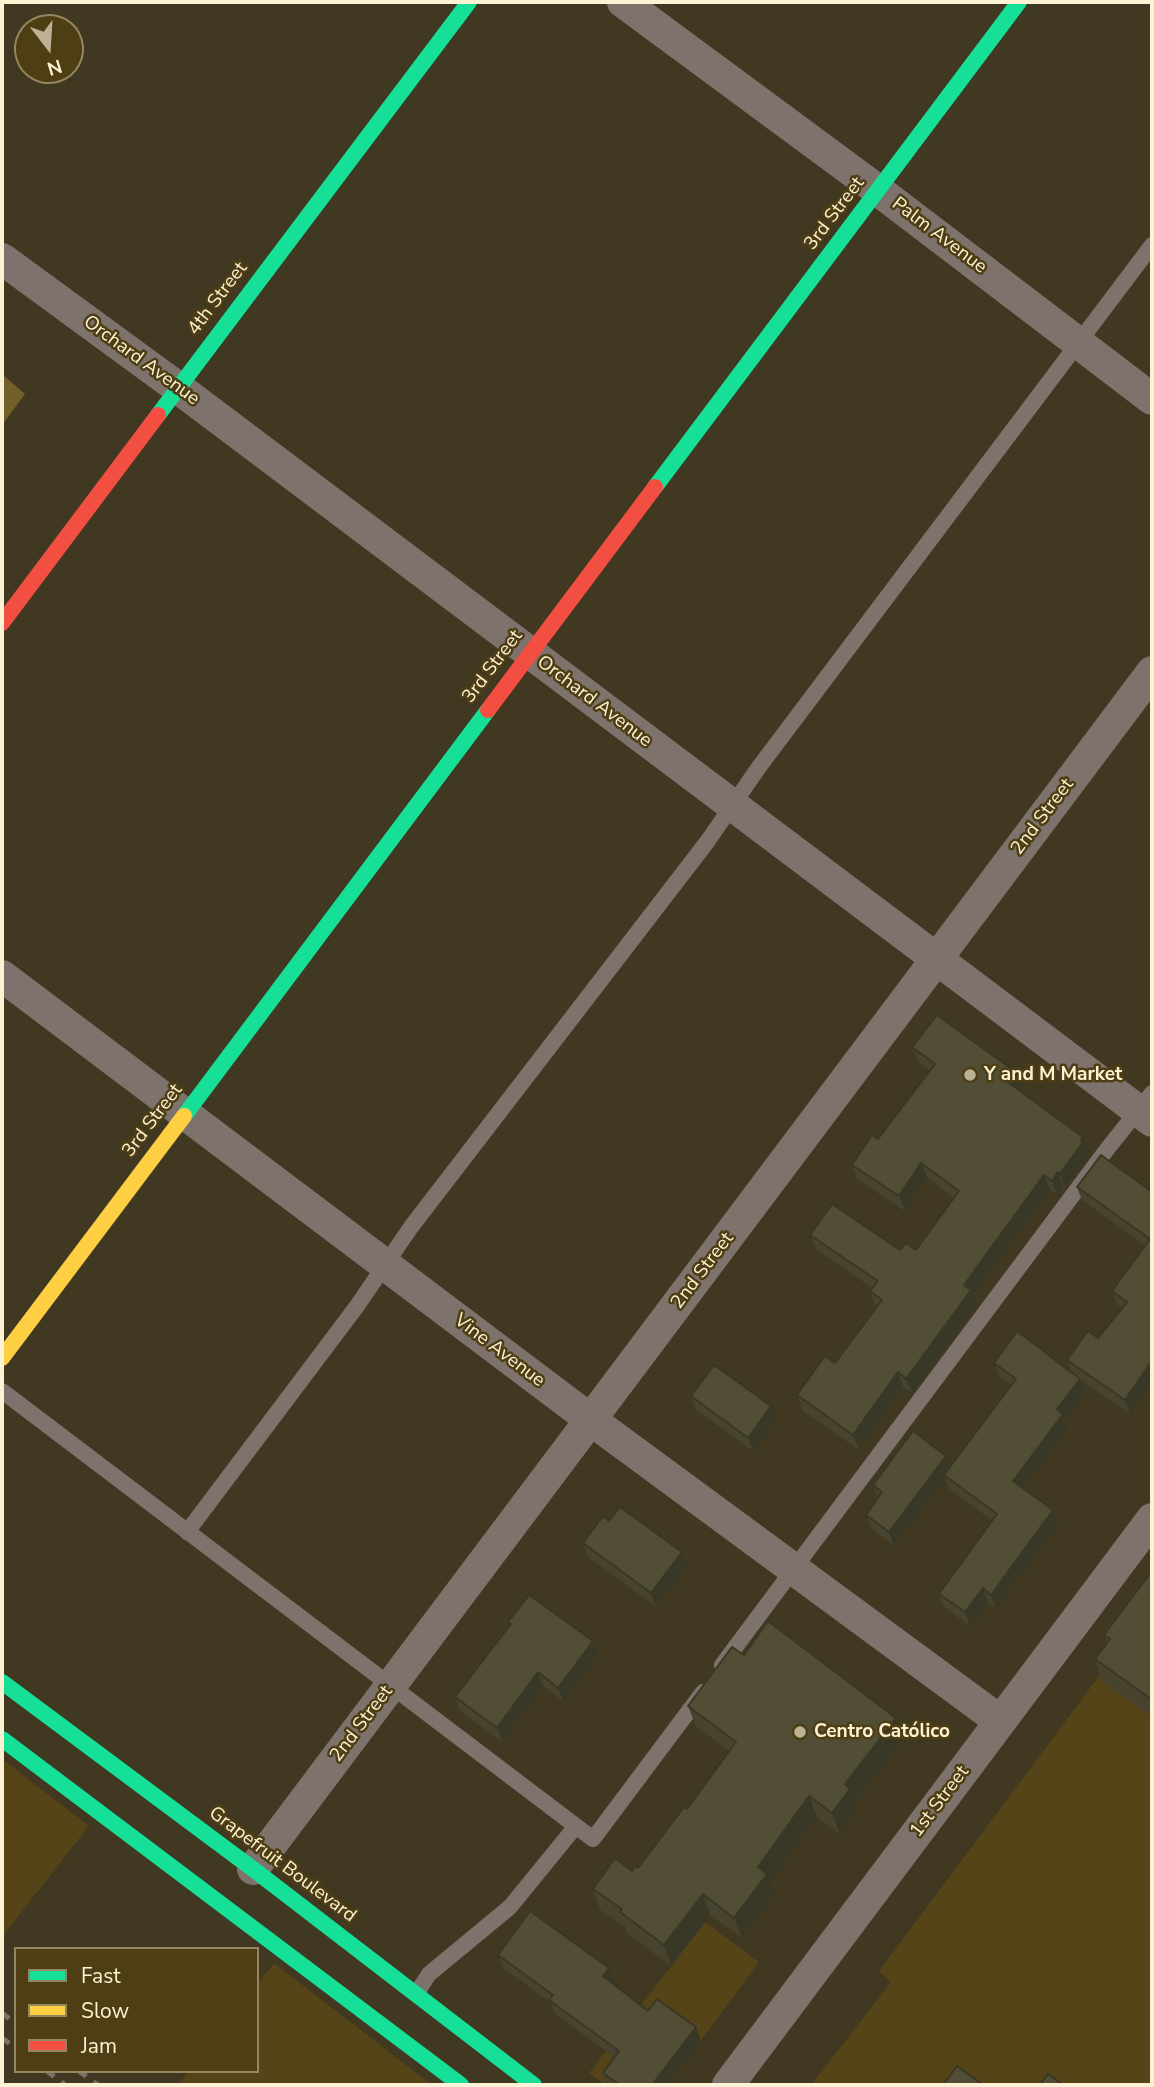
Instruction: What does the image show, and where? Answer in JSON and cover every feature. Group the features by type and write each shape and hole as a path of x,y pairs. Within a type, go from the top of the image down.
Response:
{"street":[{"name":"4th Street","path":"2,622 469,2"},
{"name":"Palm Avenue","path":"623,2 879,191 1152,398"},
{"name":"3rd Street","path":"2,1358 1019,2"},
{"name":"Orchard Avenue","path":"2,259 177,387 936,959 1148,1108"},
{"name":"2nd Street","path":"253,1869 1152,672"},
{"name":"Vine Avenue","path":"2,976 591,1420 1000,1721"},
{"name":"1st Street","path":"728,2085 1152,1519"},
{"name":"Grapefruit Boulevard","path":"2,1682 253,1869 534,2085"},
{"path":"2,1739 461,2085"}],"lane":[{"path":"187,1532 411,1227 732,806 1152,245"},
{"path":"2,1391 593,1839 1108,1147 1148,1108"},
{"path":"416,1994 429,1974 510,1907 576,1826"}],"shaded area":[{"path":"2,374 25,394 2,425"},
{"path":"1152,1605 1152,2085 811,2085 891,1982 879,1971"},
{"path":"2,1759 89,1826 2,1937"},
{"path":"705,1922 759,1962 668,2085 606,2085 589,2073"},
{"path":"274,1963 432,2085 178,2085 187,2073 259,2073 259,1982"}],"building":[{"path":"937,1015 1017,1073 1009,1083 1083,1137 1083,1142 1052,1181 1044,1175 964,1285 971,1290 906,1379 898,1372 853,1435 797,1395 825,1356 835,1363 882,1300 870,1291 878,1281 810,1235 832,1204 900,1250 906,1243 916,1250 959,1191 921,1163 899,1196 852,1165 872,1135 878,1139 935,1064 912,1047"},
{"path":"1101,1155 1152,1192 1152,1361 1125,1400 1067,1360 1088,1331 1098,1338 1127,1302 1112,1291 1150,1239 1077,1187"},
{"path":"1017,1331 1080,1379 1057,1409 1063,1414 1013,1481 1053,1510 991,1595 983,1588 965,1612 939,1594 997,1514 944,1475 1016,1379 994,1363"},
{"path":"714,1365 771,1406 748,1438 691,1396"},
{"path":"913,1431 946,1456 889,1532 866,1515 882,1492 873,1485"},
{"path":"620,1507 682,1552 651,1593 583,1543 603,1516 609,1521"},
{"path":"1152,1571 1152,1700 1095,1659 1110,1639 1104,1635"},
{"path":"529,1595 593,1641 558,1688 538,1672 497,1728 455,1697 511,1624 508,1622"},
{"path":"768,1621 896,1718 845,1784 850,1789 832,1813 809,1796 758,1867 767,1874 734,1918 703,1894 664,1945 620,1912 622,1909 593,1889 615,1858 632,1871 636,1866 638,1868 684,1807 687,1809 736,1742 688,1706 732,1647 744,1655"},
{"path":"530,1911 609,1968 603,1976 648,2011 657,1999 696,2027 652,2085 620,2085 603,2073 619,2051 549,2000 553,1995 498,1955"},
{"path":"957,2066 983,2085 943,2085"},
{"path":"1048,2074 1063,2085 1040,2085"}],"railway":[{"path":"2,2013 14,2022"},
{"path":"2,2038 14,2047"},
{"path":"50,2073 65,2085"},
{"path":"82,2073 98,2085"}],"traffic: fast":[{"path":"158,415 469,2"},
{"path":"655,487 1019,2"},
{"path":"184,1116 488,710"},
{"path":"2,1682 253,1869 534,2085"},
{"path":"2,1739 461,2085"}],"traffic: slow":[{"path":"2,1358 184,1116"}],"traffic: jam":[{"path":"2,623 158,415"},
{"path":"488,710 655,487"}],"place":[{"name":"Y and M Market","path":"970,1075"},
{"name":"Centro Católico","path":"800,1732"}]}
